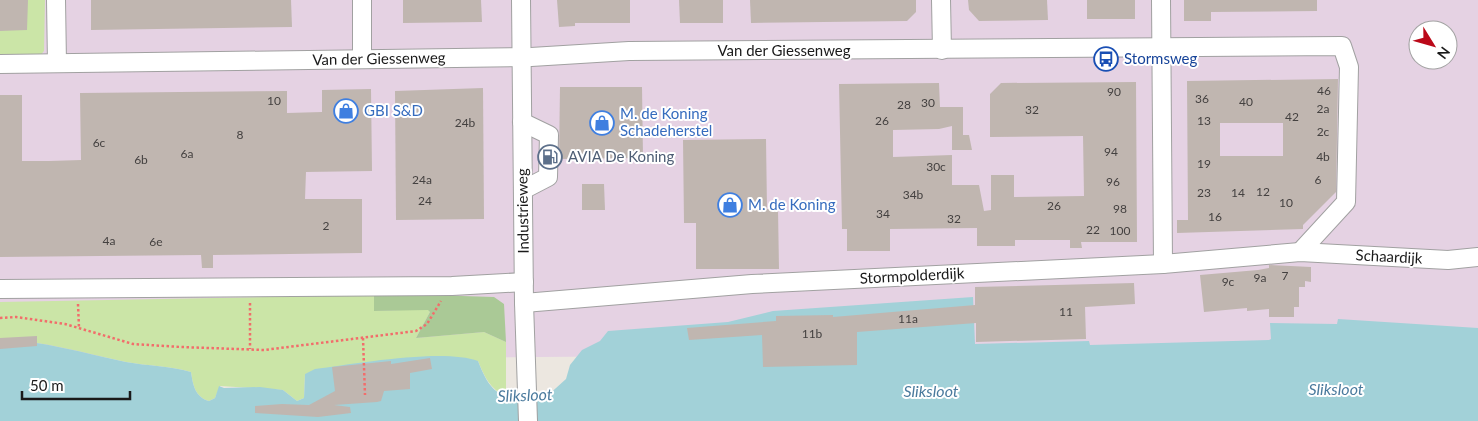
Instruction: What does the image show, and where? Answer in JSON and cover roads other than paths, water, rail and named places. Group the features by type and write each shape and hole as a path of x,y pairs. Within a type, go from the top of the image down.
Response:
{"street":[{"path":"56,0 57,63"},
{"path":"362,0 362,60"},
{"name":"Industrieweg","path":"521,0 524,303 528,421"},
{"path":"941,0 942,50"},
{"path":"1161,0 1163,264"},
{"name":"Van der Giessenweg","path":"0,64 362,60 629,51 1342,46 1350,67 1346,202 1300,252"},
{"path":"522,122 549,135 548,177 523,190"},
{"name":"Schaardijk","path":"1300,252 1448,260 1478,257"},
{"name":"Stormpolderdijk","path":"524,303 752,284 1163,264 1300,252"},
{"path":"0,289 452,286 524,282"}],"water":[{"name":"Sliksloot","path":"973,297 975,344 1089,341 1090,345 1269,340 1271,339 1270,323 1337,324 1338,319 1478,328 1478,421 0,421 0,339 48,345 126,362 176,368 191,372 194,386 198,393 209,401 215,398 219,386 224,388 260,387 283,390 297,401 304,398 305,374 315,369 422,356 463,357 478,361 490,384 503,395 511,397 546,397 566,379 570,365 582,350 600,341 608,331 728,322 773,311"}],"place":[{"name":"Stormsweg","path":"1106,59"},
{"name":"GBI S&D","path":"346,111"},
{"name":"M. de Koning Schadeherstel","path":"602,123"},
{"name":"AVIA De Koning","path":"550,157"},
{"name":"M. de Koning","path":"730,205"}]}
